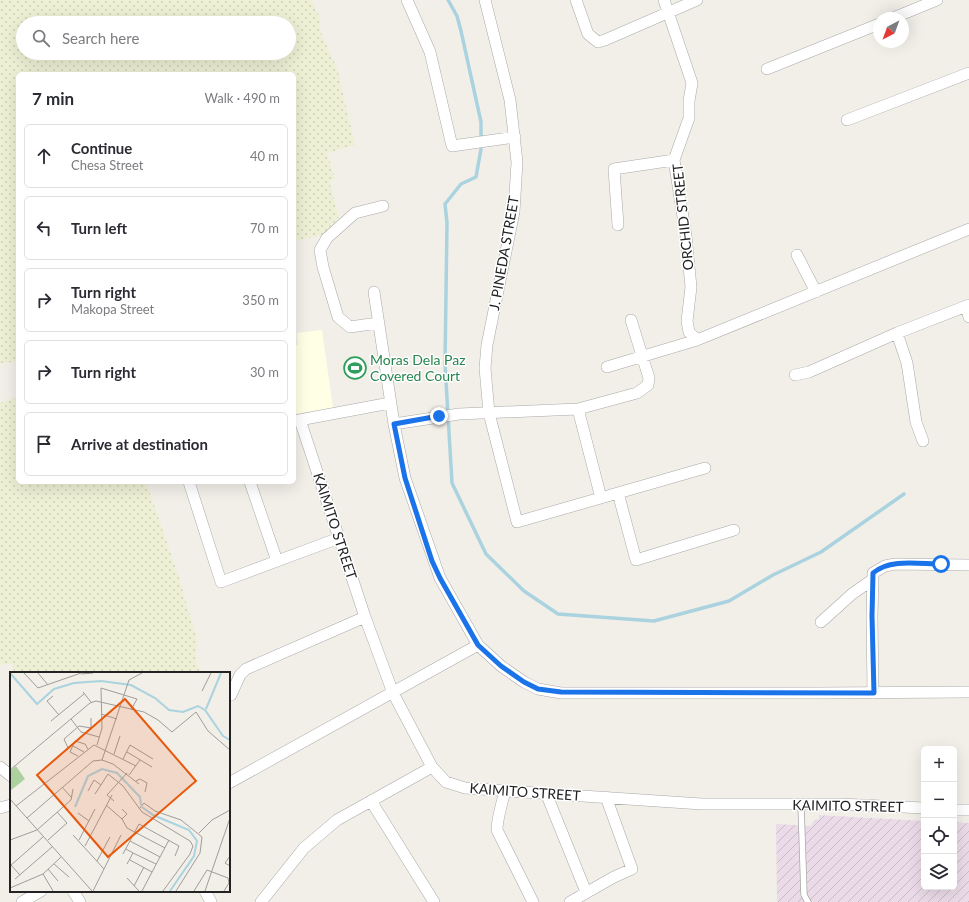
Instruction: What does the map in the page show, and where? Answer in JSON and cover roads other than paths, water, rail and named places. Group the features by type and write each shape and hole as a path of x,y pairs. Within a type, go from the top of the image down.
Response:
{"street":[{"path":"408,0 430,52 452,146 515,137"},
{"name":"J. PINEDA STREET","path":"485,0 503,69 515,137 517,175 514,212 487,345 485,368 489,413 517,522 601,498"},
{"path":"576,0 588,34 598,42 697,0"},
{"name":"ORCHID STREET","path":"664,0 692,83 689,101 689,118 674,160 686,236 691,287 687,321 689,332 697,340"},
{"path":"908,12 937,0"},
{"path":"767,69 873,26"},
{"path":"847,120 969,73"},
{"path":"618,224 614,169 674,160"},
{"path":"378,322 350,328 338,317 323,267 320,250 327,238 355,213 384,206"},
{"path":"607,367 697,340 969,229"},
{"path":"797,255 816,292"},
{"path":"374,292 390,402 405,478 432,561 478,645 501,666 524,682 538,689 549,692 969,692"},
{"path":"795,375 809,372 853,354 896,333 968,306 969,317"},
{"path":"394,424 460,414 578,409 637,393 648,386 649,378 631,320"},
{"path":"896,333 907,363 916,422 923,441"},
{"path":"297,421 390,402"},
{"path":"578,409 601,498 704,468"},
{"name":"KAIMITO STREET","path":"297,421 393,693 432,767 446,782 465,788 702,804 840,804 921,808"},
{"path":"190,484 221,582 339,538"},
{"path":"251,484 277,561"},
{"path":"618,493 636,560 734,530"},
{"path":"874,693 873,573 876,570 895,564 969,565"},
{"path":"821,622 852,594 872,580"},
{"path":"231,694 240,675 246,669 365,617"},
{"path":"230,782 478,645"},
{"path":"0,767 10,775"},
{"path":"260,902 304,848 337,820 432,767"},
{"path":"504,791 500,814 497,821 497,830 533,902"},
{"path":"546,793 586,892"},
{"path":"570,902 586,892 632,869 606,797"},
{"path":"370,801 434,902"},
{"path":"0,808 10,805"},
{"path":"957,810 969,810"},
{"path":"22,902 39,892"},
{"path":"74,892 80,902"},
{"path":"206,892 211,902"}],"lane":[{"path":"801,805 804,895 808,902"}],"waterway":[{"path":"448,0 457,16 461,31 481,122 481,137"},
{"path":"481,149 476,177 461,184 445,204 447,223 445,364 452,483 486,554 524,591 558,614 654,621 729,601 773,575 821,552 904,494"}],"place":[{"name":"Moras Dela Paz Covered Court","path":"355,368"}]}
